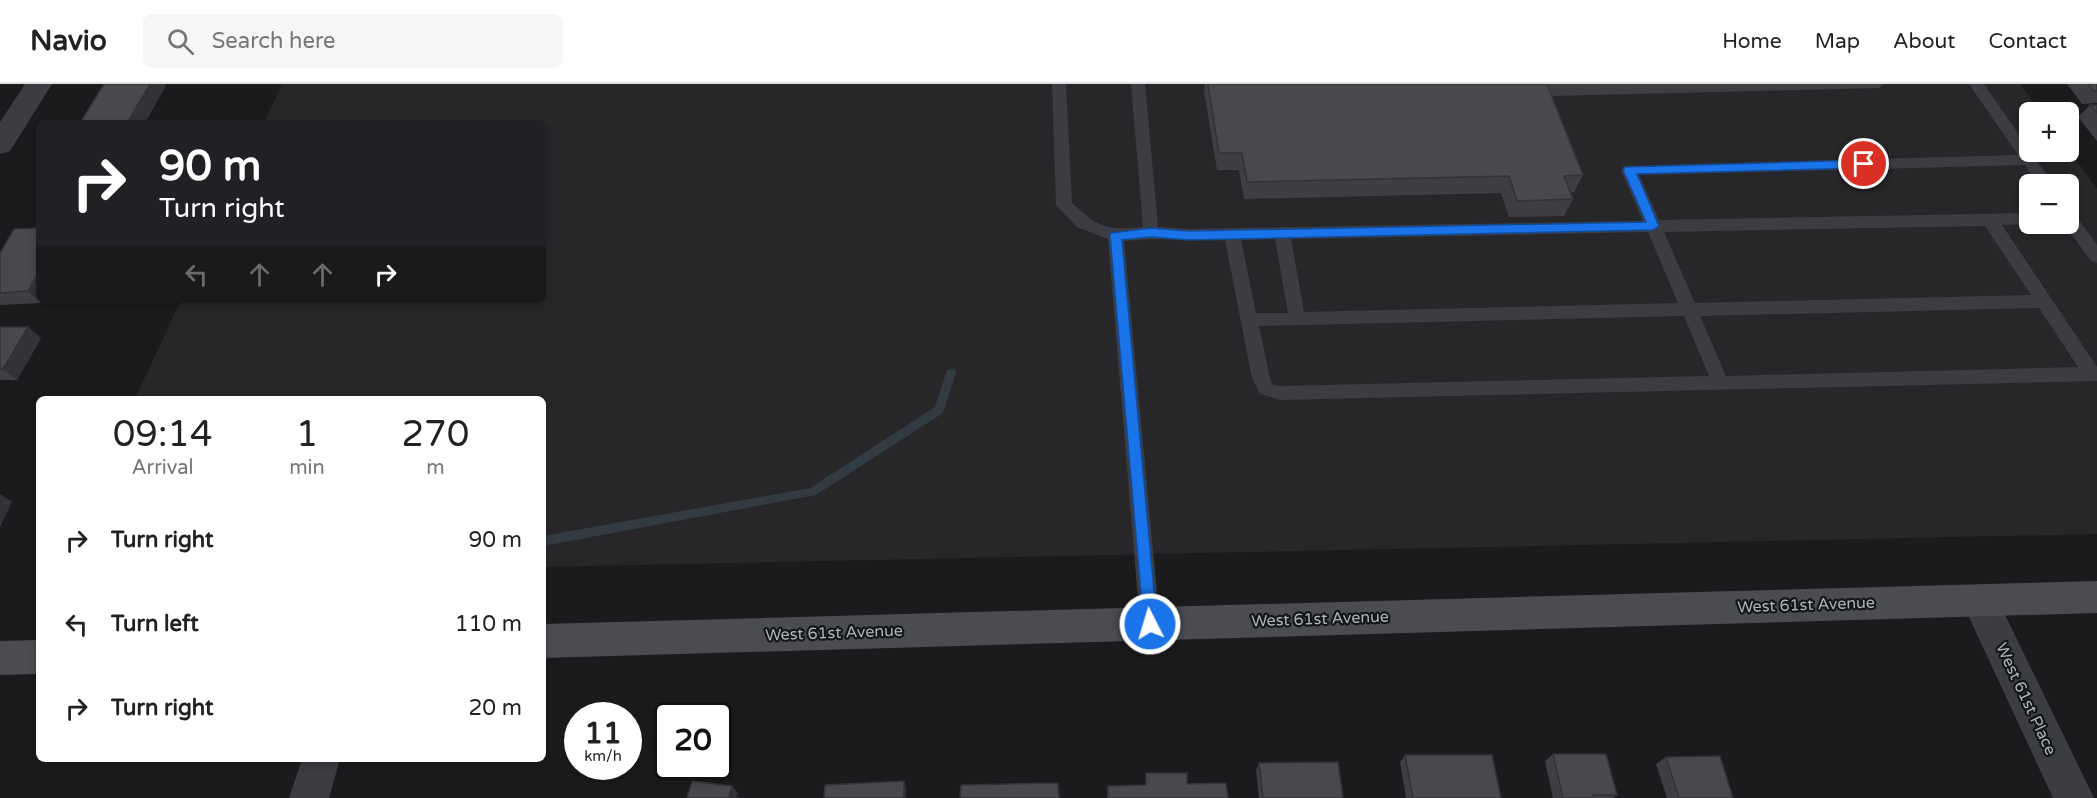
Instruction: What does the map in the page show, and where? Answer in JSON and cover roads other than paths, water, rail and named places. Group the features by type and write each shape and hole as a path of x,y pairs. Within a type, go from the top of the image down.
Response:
{"main road":[{"name":"West 61st Avenue","path":"546,641 2097,597"},
{"path":"0,658 36,657"}],"street":[{"path":"0,144 39,84"},
{"name":"West 61st Place","path":"1979,600 2073,798"},
{"path":"309,798 320,762"}],"lane":[{"path":"1059,84 1064,205 1083,223 1116,236 1151,232 1189,235 2019,219"},
{"path":"1138,84 1151,232"},
{"path":"1976,84 2019,146"},
{"path":"1721,383 1629,170 2019,160"},
{"path":"1990,219 2094,374"},
{"path":"2079,231 2097,257"},
{"path":"1282,233 1297,319"},
{"path":"1232,234 1266,390 1280,393 2094,374"},
{"path":"1116,236 1150,624"},
{"path":"1249,320 2044,301"}],"waterway":[{"path":"546,540 812,492 939,410 951,373"}]}
